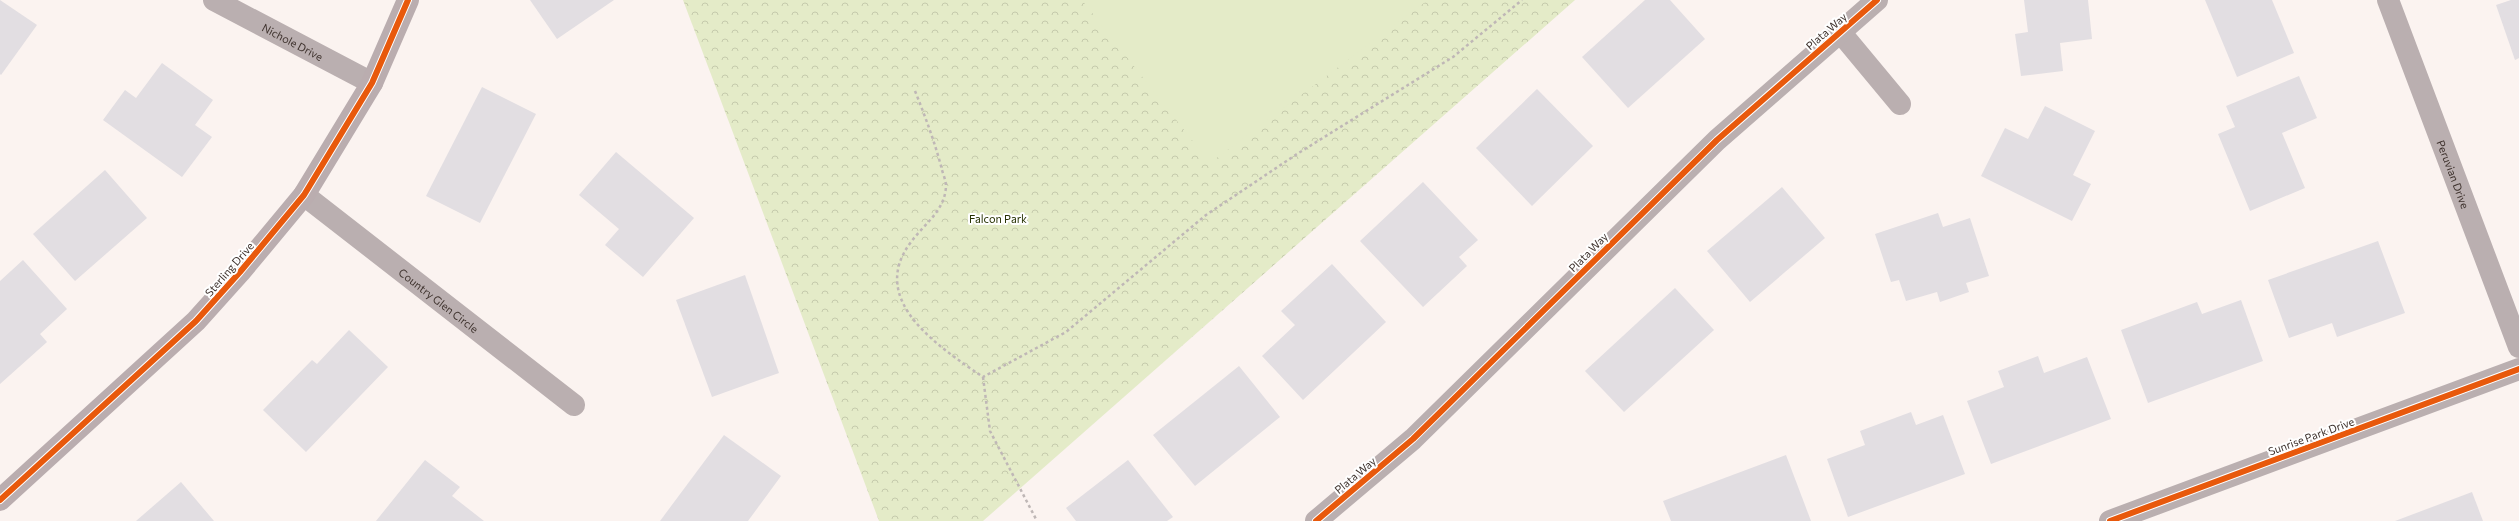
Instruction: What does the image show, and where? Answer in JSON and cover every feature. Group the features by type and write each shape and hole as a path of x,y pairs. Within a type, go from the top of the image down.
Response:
{"street":[{"name":"Nichole Drive","path":"214,0 372,83"},
{"name":"Sterling Drive","path":"0,500 196,321 240,272 304,194 372,83 408,0"},
{"name":"Plata Way","path":"1316,521 1413,439 1717,140 1877,0"},
{"name":"Peruvian Drive","path":"2388,0 2519,347"},
{"name":"Plata Way","path":"1841,33 1900,104"},
{"name":"Country Glen Circle","path":"304,194 574,405"},
{"name":"Sunrise Park Drive","path":"2110,521 2519,369"}],"path":[{"path":"984,377 1066,332 1206,215 1297,154 1453,57 1522,0"},
{"path":"915,91 933,137 946,186 940,209 910,242 896,269 898,289 907,310 922,332 984,377 990,431 1037,521"}],"green space":[{"name":"Falcon Park","path":"683,0 1575,0 983,521 879,521"},
{"path":"1082,0 1428,0 1210,163"}],"building":[{"path":"0,0 37,25 1,75 0,74"},
{"path":"530,0 614,0 557,39"},
{"path":"1645,0 1670,0 1705,39 1628,108 1582,57"},
{"path":"2024,0 2088,0 2092,39 2060,43 2063,71 2021,76 2015,34 2028,32"},
{"path":"2205,0 2272,0 2294,53 2237,77"},
{"path":"2511,0 2519,0 2519,58 2515,60 2496,5"},
{"path":"162,63 213,100 195,125 212,137 182,177 103,120 125,90 136,98"},
{"path":"2299,76 2317,118 2282,133 2305,188 2250,211 2218,134 2235,127 2226,106"},
{"path":"482,87 536,114 480,223 426,196"},
{"path":"1537,89 1593,146 1532,206 1476,148"},
{"path":"2045,106 2095,131 2073,175 2091,184 2072,221 1981,176 2005,128 2028,139"},
{"path":"616,152 694,218 643,277 605,245 619,229 579,195"},
{"path":"105,170 147,218 75,281 33,234"},
{"path":"1423,182 1478,240 1459,257 1467,266 1423,307 1360,241"},
{"path":"1782,187 1825,238 1750,302 1707,251"},
{"path":"1938,213 1943,227 1970,218 1989,276 1966,283 1969,292 1940,302 1937,292 1906,301 1899,280 1891,282 1875,234"},
{"path":"2378,241 2405,313 2337,337 2332,323 2289,338 2268,280"},
{"path":"23,260 67,309 40,334 47,342 0,384 0,281"},
{"path":"1332,264 1386,322 1303,400 1262,356 1295,325 1281,311"},
{"path":"745,275 779,373 712,397 676,300"},
{"path":"1675,288 1714,330 1624,412 1585,371"},
{"path":"2241,300 2263,361 2148,403 2121,330 2197,302 2202,314"},
{"path":"349,330 388,367 306,452 263,410 312,360 317,364"},
{"path":"2038,356 2044,373 2087,357 2111,419 1991,464 1967,401 2004,387 1998,371"},
{"path":"1239,366 1280,417 1195,486 1153,435"},
{"path":"1911,412 1916,425 1943,415 1965,474 1848,517 1827,459 1865,445 1860,431"},
{"path":"724,435 781,476 748,521 660,521"},
{"path":"1786,455 1811,521 1671,521 1663,501"},
{"path":"425,460 460,487 452,496 484,521 376,521"},
{"path":"1128,460 1173,517 1167,521 1076,521 1066,508"},
{"path":"181,482 214,521 136,521"},
{"path":"2472,492 2483,521 2395,521"}],"cycle path":[{"path":"0,500 196,321 240,272 304,195 372,83 408,0"},
{"path":"1316,521 1413,439 1717,140 1877,0"},
{"path":"2110,521 2519,369"}]}
